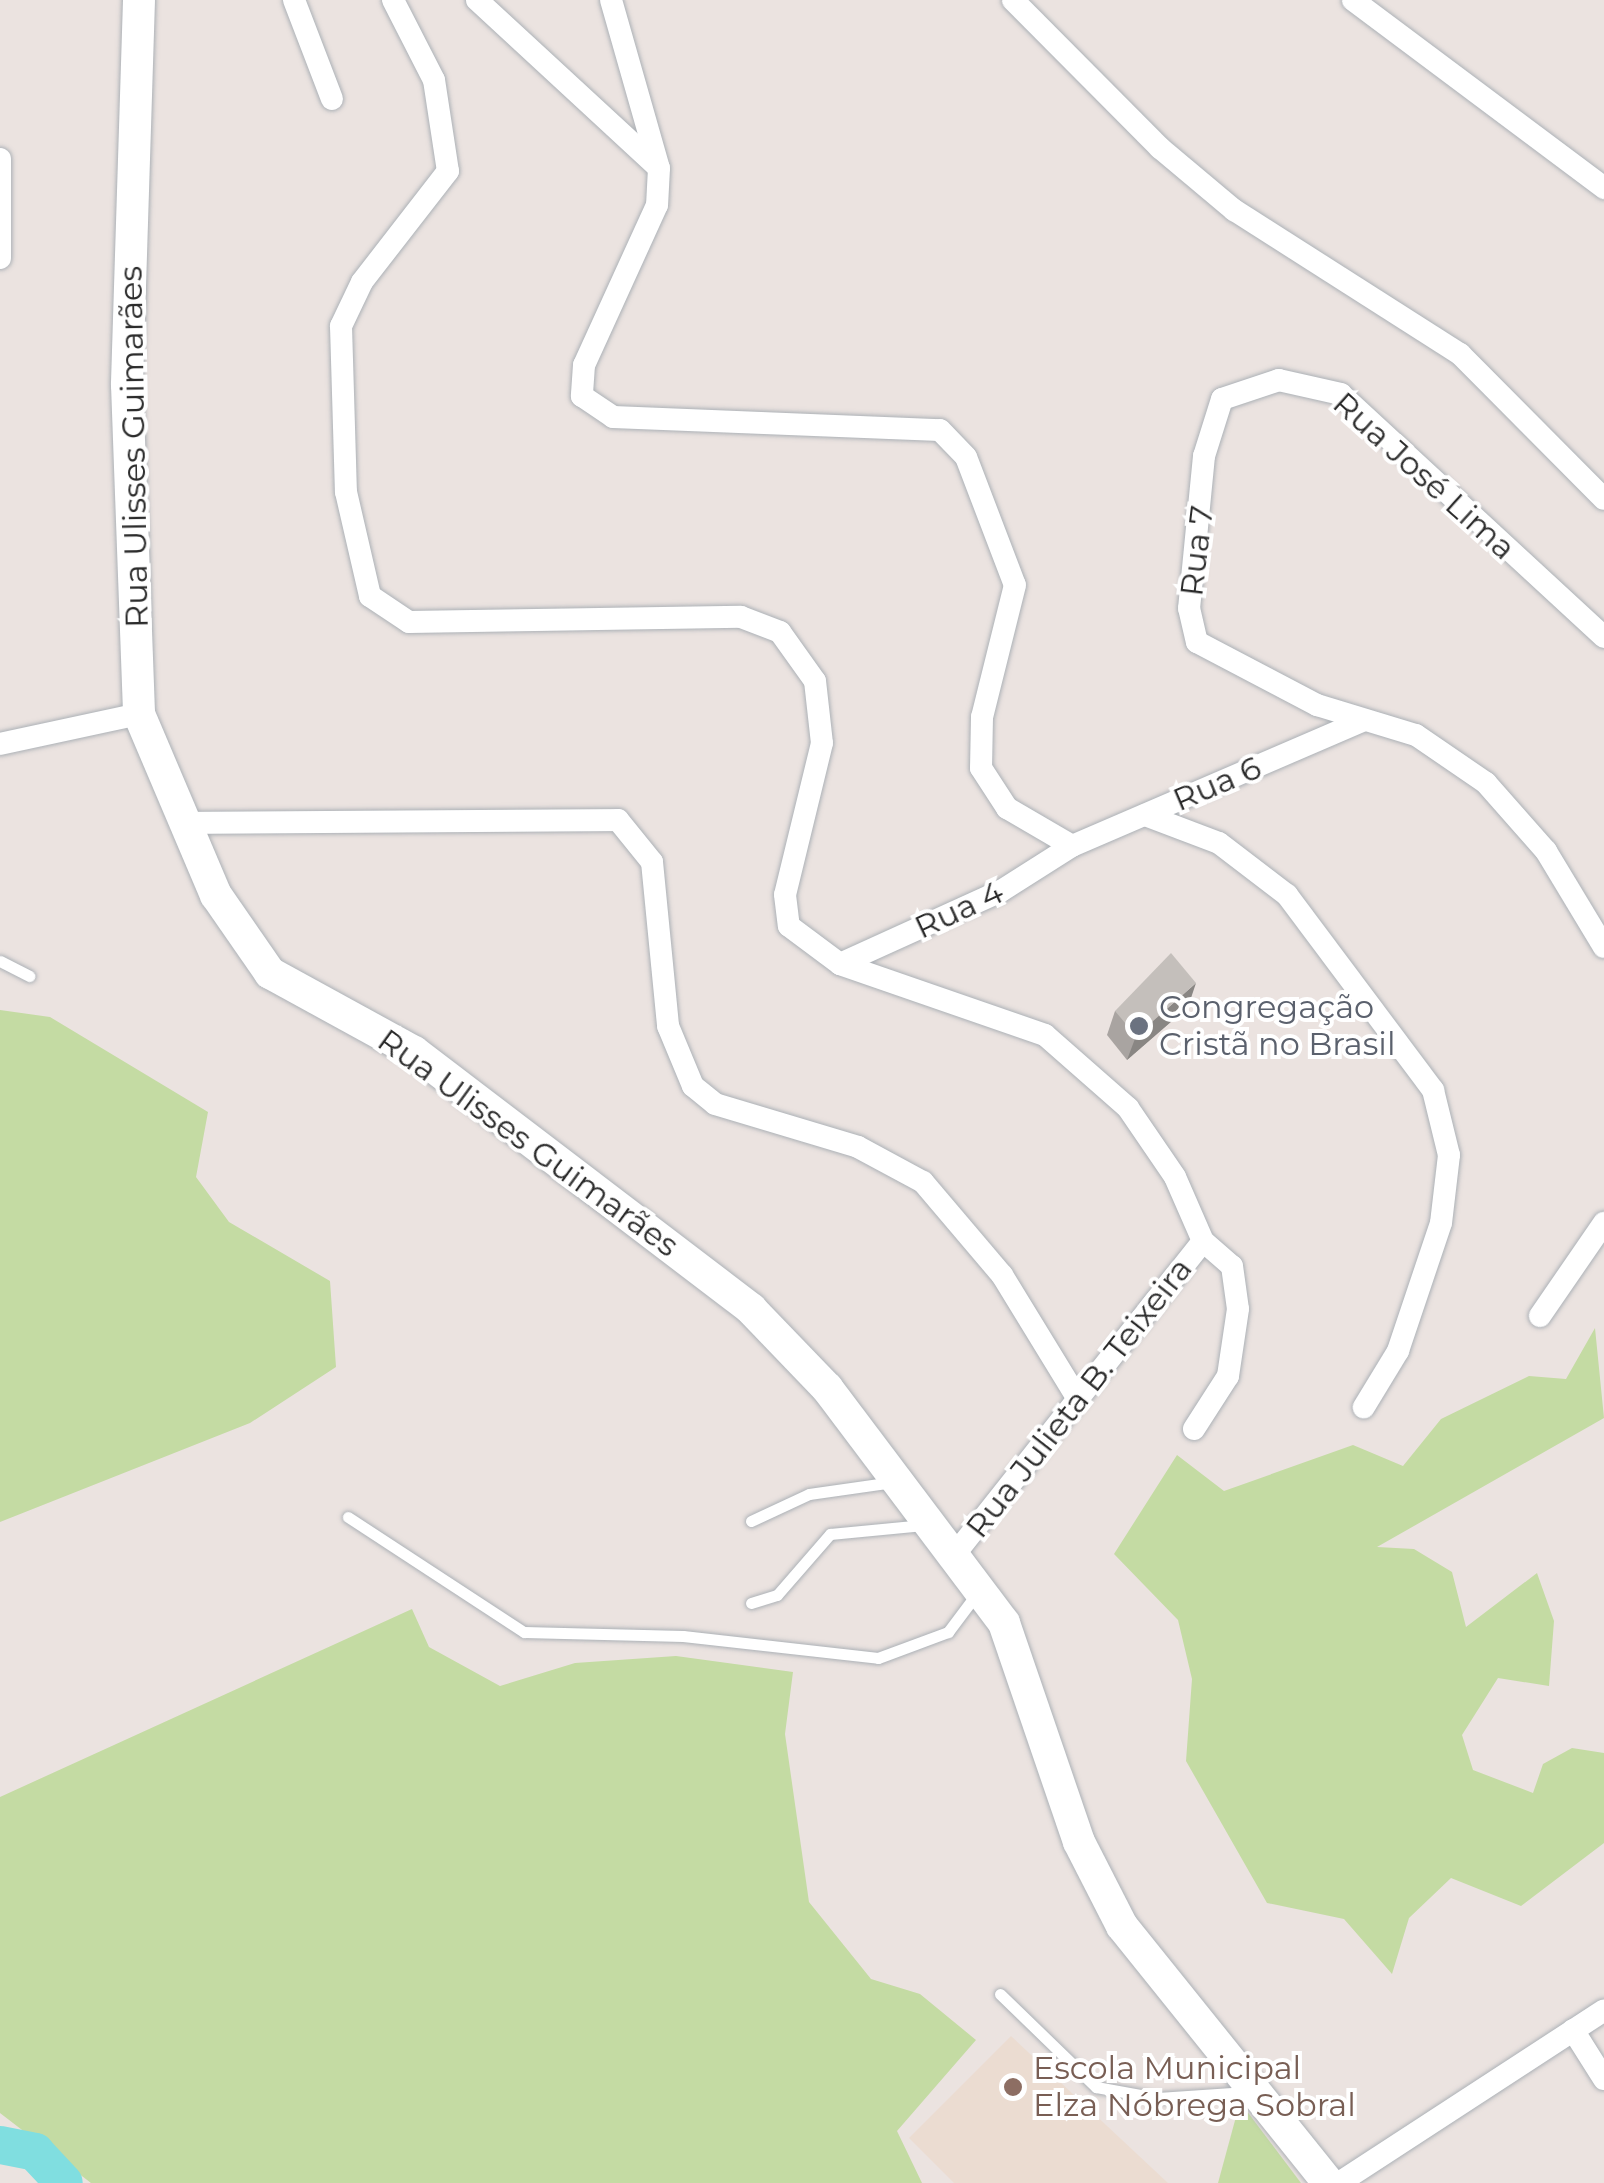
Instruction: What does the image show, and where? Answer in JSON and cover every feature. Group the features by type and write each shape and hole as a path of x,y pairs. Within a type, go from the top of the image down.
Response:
{"main road":[{"name":"Rua Ulisses Guimarães","path":"139,0 128,385 139,714 184,824 237,931 270,973 414,1052 751,1310 902,1480 981,1587 1023,1662 1095,1879 1254,2092 1329,2183"}],"street":[{"path":"294,0 332,99"},
{"path":"392,0 434,80 448,171 362,282 341,326 346,492 370,596 409,622 741,617 780,632 815,681 822,743 786,895 789,926 840,964 1045,1035 1084,1063 1176,1177 1203,1242 1232,1266 1238,1309 1228,1376 1194,1429"},
{"path":"477,0 658,168"},
{"path":"611,0 658,168 647,242 584,365 582,396 613,417 940,430 984,493 1015,585 982,717 981,768 1008,808 1072,846"},
{"path":"1013,0 1174,160 1234,210 1460,354 1604,499"},
{"path":"1353,0 1604,188"},
{"path":"0,159 0,258"},
{"name":"Rua José Lima","path":"1222,399 1278,380 1342,394 1604,637"},
{"name":"Rua 7","path":"1222,399 1204,456 1189,608 1197,642 1362,721"},
{"path":"0,744 139,714"},
{"path":"1362,721 1416,735 1486,782 1595,917 1604,947"},
{"name":"Rua 6","path":"1072,846 1362,721"},
{"path":"1145,815 1219,843 1287,895 1433,1090 1449,1155 1441,1223 1398,1351 1364,1408"},
{"path":"184,824 618,820 652,862 668,1026 693,1086 715,1104 858,1147 923,1182 1002,1275 1078,1399"},
{"name":"Rua 4","path":"840,964 1001,891 1072,846"},
{"path":"1540,1316 1604,1223"},
{"name":"Rua Julieta B. Teixeira","path":"955,1554 1203,1242"},
{"path":"1339,2183 1604,2010"},
{"path":"1573,2030 1604,2080"}],"lane":[{"path":"0,961 29,976"},
{"path":"751,1522 809,1494 902,1480"},
{"path":"348,1516 524,1632 683,1636 878,1658 948,1632 981,1587"},
{"path":"751,1603 777,1595 830,1534 936,1525"},
{"path":"1000,1994 1096,2087 1158,2098 1254,2092"}],"shaded area":[{"name":"Escola Municipal Elza Nóbrega Sobral","path":"1011,2036 1168,2183 954,2183 909,2138"}],"green space":[{"path":"0,1010 50,1017 208,1112 196,1177 229,1222 330,1281 336,1367 250,1423 0,1522"},
{"path":"1595,1328 1604,1418 1377,1547 1414,1549 1452,1572 1466,1627 1537,1573 1554,1621 1549,1686 1498,1678 1462,1735 1473,1770 1533,1793 1543,1764 1572,1748 1604,1753 1604,1843 1521,1906 1451,1878 1409,1918 1392,1974 1344,1919 1267,1903 1186,1761 1192,1679 1178,1620 1114,1554 1177,1455 1224,1491 1353,1445 1403,1466 1441,1419 1529,1376 1566,1379"},
{"path":"412,1609 429,1647 500,1686 575,1663 676,1656 793,1672 785,1734 809,1902 871,1979 920,1994 976,2040 897,2131 922,2183 91,2183 0,2113 0,1797"},
{"path":"1240,2102 1301,2183 1218,2183"}],"building":[{"path":"1171,953 1196,983 1136,1036 1115,1011"}],"waterway":[{"path":"0,2145 35,2152 64,2183"}],"place":[{"name":"Congregação Cristã no Brasil","path":"1139,1026"},
{"name":"Escola Municipal Elza Nóbrega Sobral","path":"1013,2087"}]}
